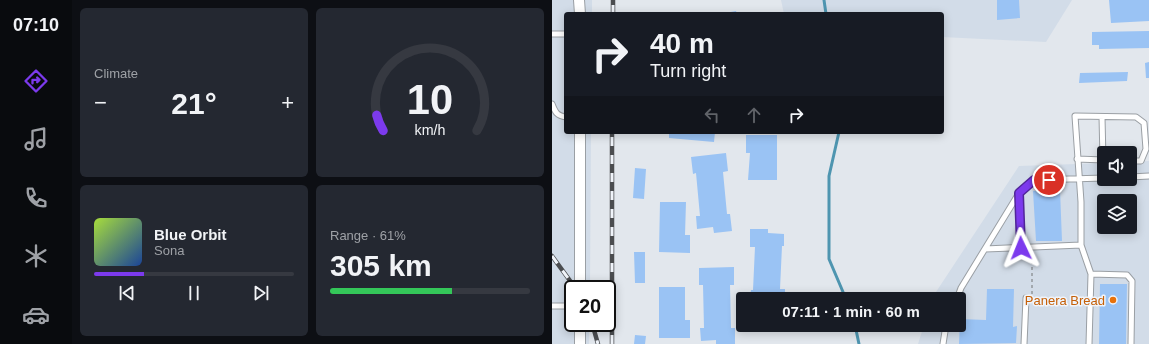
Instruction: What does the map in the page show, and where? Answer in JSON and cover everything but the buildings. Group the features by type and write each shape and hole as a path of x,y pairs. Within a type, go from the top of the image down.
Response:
{"street":[{"path":"580,0 580,12"},
{"path":"580,134 580,280"},
{"path":"580,332 580,344"}],"lane":[{"path":"552,34 564,34"},
{"path":"552,104 555,112 560,116 564,117"},
{"path":"1089,344 1091,274 1081,246 1075,116 1136,117 1144,123 1146,149 1142,161 1137,161"},
{"path":"1102,117 1103,146"},
{"path":"1077,159 1097,160"},
{"path":"1137,177 1149,176"},
{"path":"960,292 1019,193 1034,180 1097,178"},
{"path":"1019,193 1021,248"},
{"path":"985,250 1081,246"},
{"path":"1091,274 1127,275 1132,281 1131,344"},
{"path":"1024,344 1029,298"},
{"path":"552,306 564,306"},
{"path":"942,344 945,332"}],"path":[{"path":"1029,298 1032,263"}],"shaded area":[{"path":"552,0 592,0 592,12 564,12 564,134 591,134 590,280 564,280 564,332 589,332 589,344 552,344"},
{"path":"781,0 1072,0 1046,42 944,37 944,12 784,12"},
{"path":"1149,161 1149,344 918,344 922,332 966,332 966,292 936,292 1019,166 1097,163 1097,186 1137,186 1137,162"}],"waterway":[{"path":"824,0 826,12"},
{"path":"839,134 829,176 829,259 843,292"},
{"path":"856,332 859,344"}],"railway":[{"path":"613,0 613,12"},
{"path":"612,134 612,344"},
{"path":"552,256 569,280"},
{"path":"595,332 598,344"}],"place":[{"name":"Panera Bread","path":"1113,300"}],"route":[{"path":"1021,248 1019,193 1034,180 1049,180"}]}
